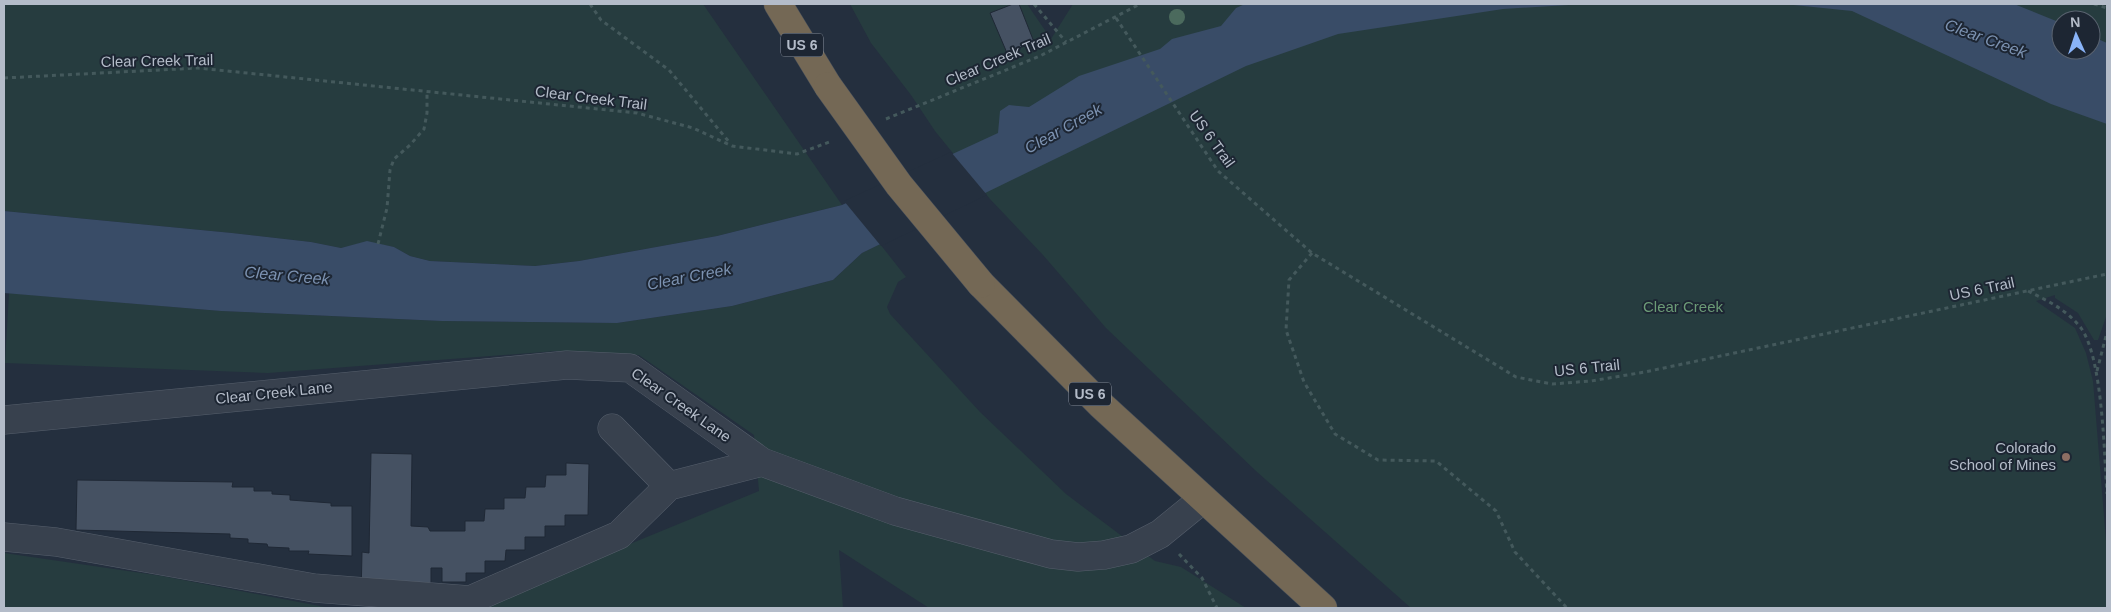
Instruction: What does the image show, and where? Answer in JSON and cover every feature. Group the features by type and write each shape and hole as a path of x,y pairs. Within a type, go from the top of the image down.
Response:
{"highway":[{"name":"US 6","path":"778,4 828,86 904,192 981,284 1090,394 1323,608"}],"street":[{"name":"Clear Creek Lane","path":"5,420 567,365 630,368 762,462 895,511 1051,554 1078,557 1104,556 1132,548 1160,534 1203,499"},
{"path":"612,428 669,486"},
{"path":"4,536 56,542 314,588 470,600 619,535 669,486 762,462"}],"path":[{"path":"590,4 601,20 669,70 732,146"},
{"path":"1034,4 1066,42"},
{"name":"Clear Creek Trail","path":"880,121 1040,56 1140,4"},
{"path":"2094,4 2107,8"},
{"name":"US 6 Trail","path":"1116,18 1218,171 1312,253 1516,377 1552,384 1591,381 1645,372 2027,291 2057,306 2082,330 2097,371 2107,494"},
{"name":"Clear Creek Trail","path":"4,78 198,68 637,113 692,128 732,146 797,154 836,140"},
{"path":"378,244 387,208 390,170 394,159 424,129 427,113 426,91"},
{"path":"1312,253 1289,280 1286,330 1304,382 1335,434 1378,460 1436,461 1496,512 1515,552 1567,608"},
{"path":"2027,291 2107,274"},
{"name":"US 6 Trail","path":"2097,371 2107,332"},
{"path":"1160,534 1202,578 1217,608"}],"green space":[{"path":"4,4 703,4 842,205 717,236 579,261 535,266 430,261 410,256 394,247 367,242 341,248 311,242 232,233 4,211"},
{"name":"Clear Creek","path":"850,4 1027,4 1051,39 1073,4 2107,4 2107,314 2098,340 2094,340 2078,313 2055,298 2055,295 2036,301 2075,328 2086,353 2093,381 2107,553 2107,608 1411,608 1256,471 1106,328 1043,255 990,199 935,131 911,95 871,43"},
{"path":"880,244 906,277 898,282 887,307 890,314 980,412 1066,494 1155,561 1181,567 1246,608 929,608 839,550 843,608 474,608 759,491 754,435 639,355 556,351 268,373 5,363 9,293 221,311 442,321 617,323 732,306 833,280 862,253"},
{"path":"4,553 162,576 330,608 4,608"}],"water":[{"name":"Clear Creek","path":"1245,4 1585,4 1503,9 1338,34 1246,66 862,253 833,280 732,306 617,323 442,321 221,311 4,293 4,211 232,233 311,242 341,248 367,241 394,247 410,256 430,261 535,266 579,261 717,236 842,205 998,133 1000,111 1009,105 1029,107 1079,76 1160,49 1172,39 1221,26 1236,8"},
{"name":"Clear Creek","path":"1784,4 2014,4 2051,19 2051,60 2101,60 2101,40 2107,43 2107,124 2051,104 1852,11"}],"pier":[{"path":"951,152 987,195 881,246 844,201"}],"building":[{"path":"1013,4 1019,4 1034,42 1007,53 990,13"},
{"path":"371,453 412,454 411,526 428,527 430,531 465,531 465,521 484,521 485,509 504,509 504,498 525,498 526,487 545,487 546,475 566,475 566,463 589,464 588,515 565,515 565,526 545,526 545,537 525,537 525,550 506,550 505,561 485,561 485,573 466,573 466,582 442,582 442,568 431,568 431,583 361,599 362,552 369,553"},
{"path":"77,480 233,482 232,487 254,487 254,491 272,491 272,494 290,495 290,500 331,503 331,506 352,506 352,556 308,554 309,551 289,551 289,548 268,547 267,544 248,543 248,539 230,538 230,534 76,530"}],"place":[{"name":"Colorado School of Mines","path":"2066,457"}]}
